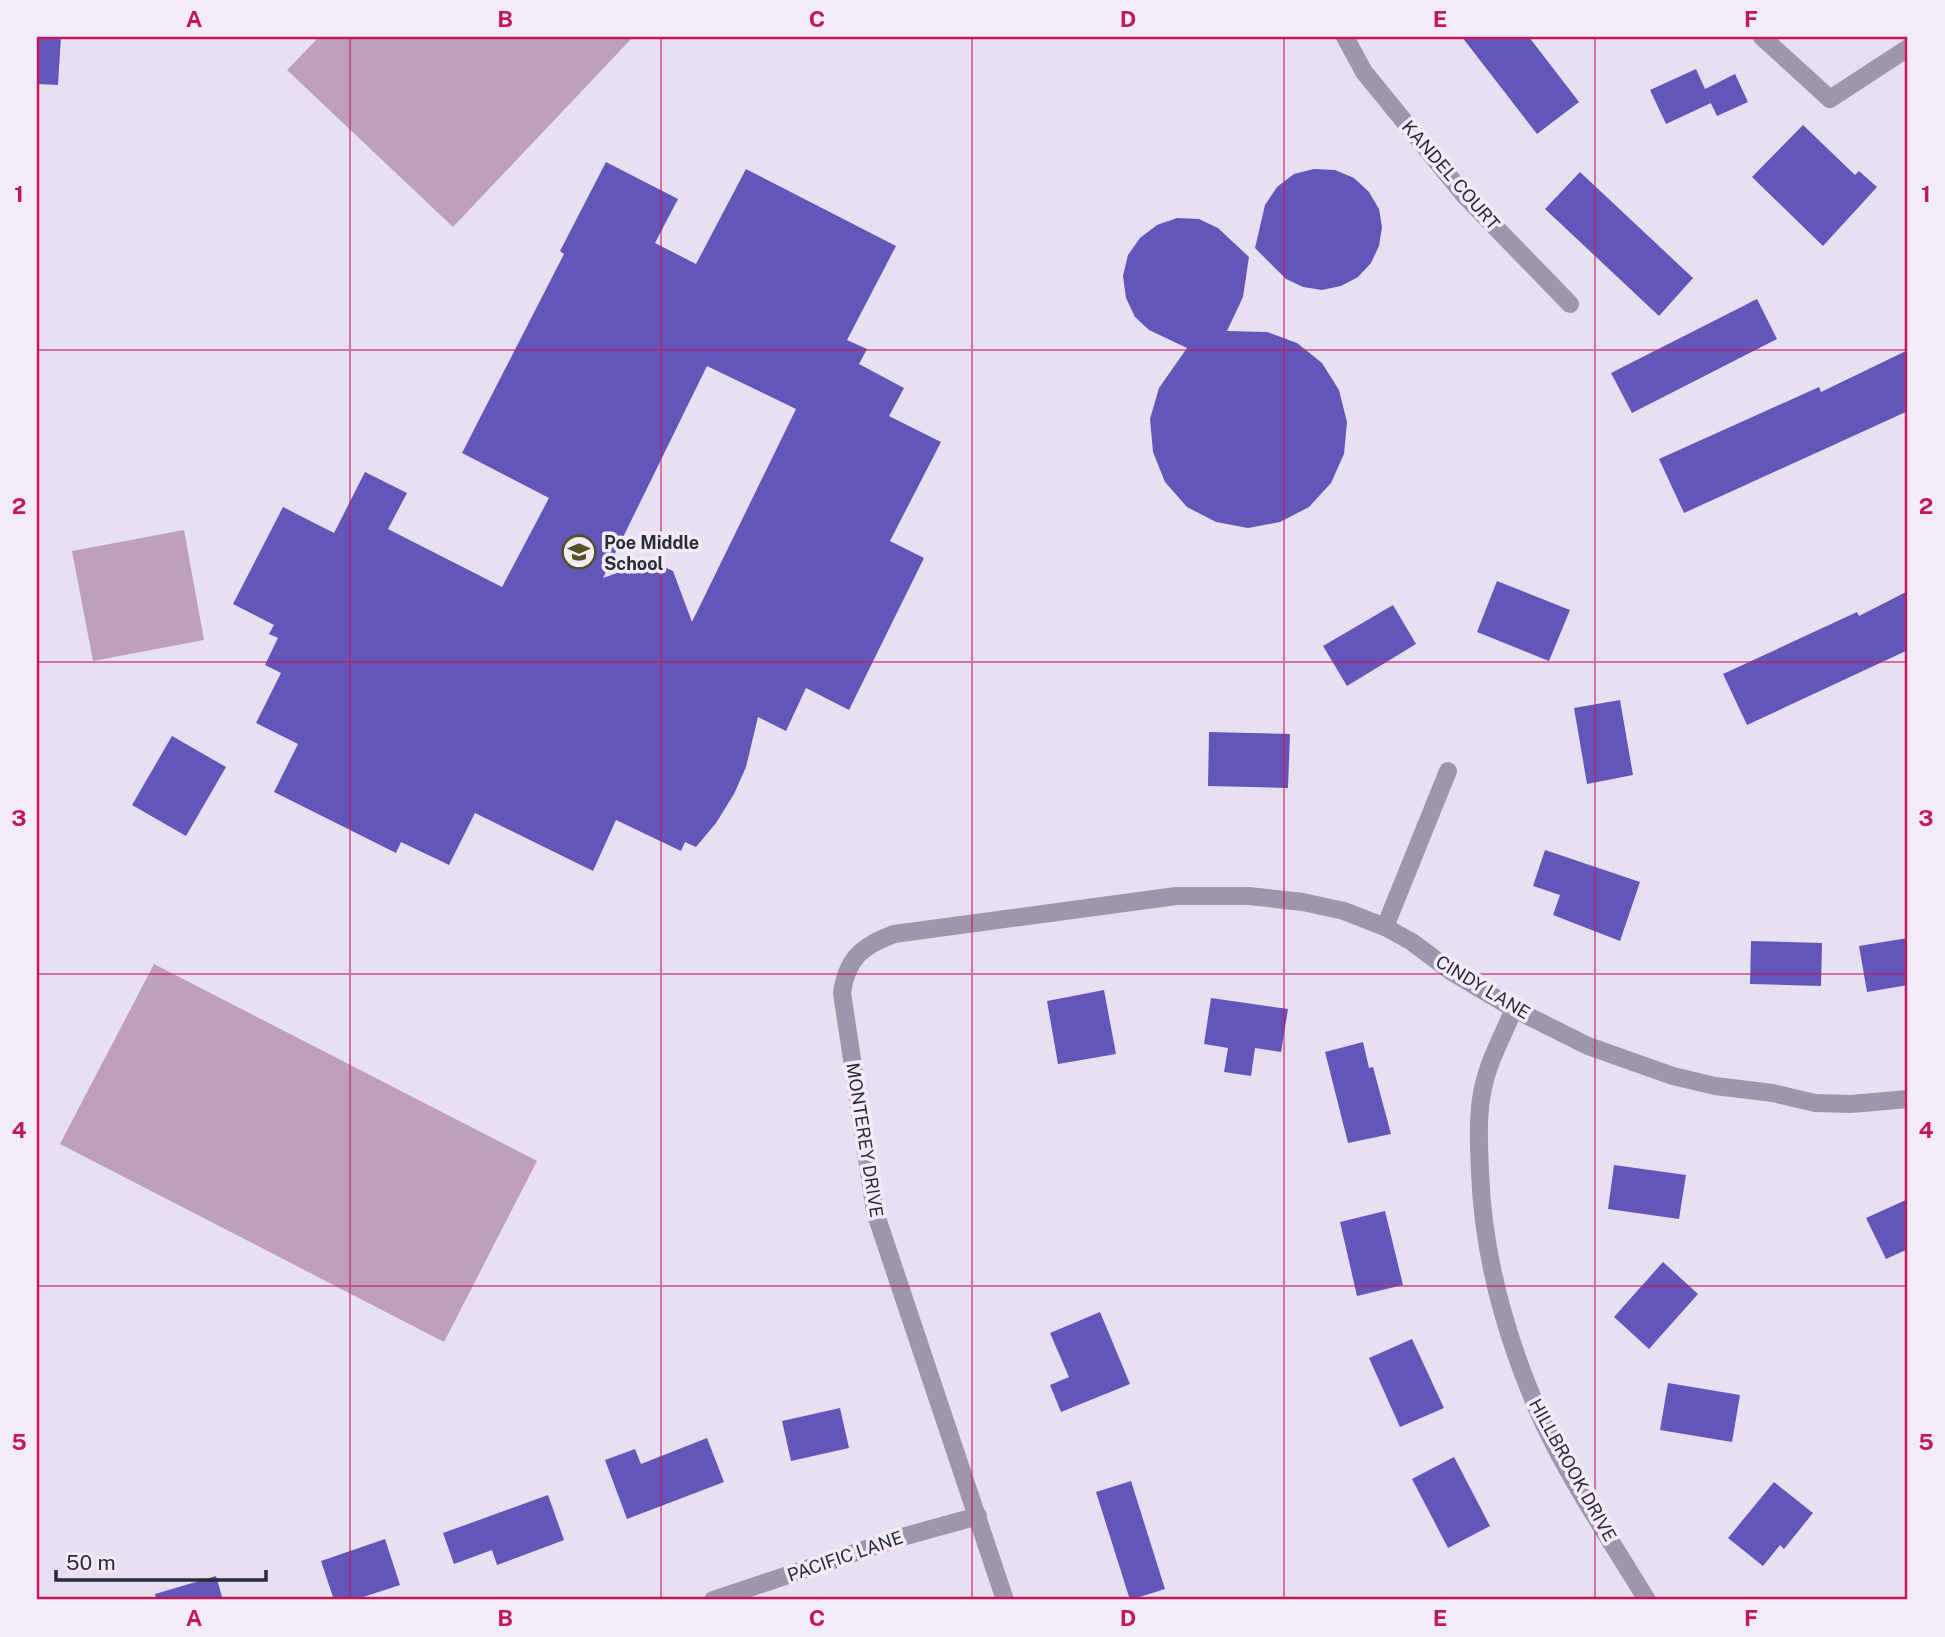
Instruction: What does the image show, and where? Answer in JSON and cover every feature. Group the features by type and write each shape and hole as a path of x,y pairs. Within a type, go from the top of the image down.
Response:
{"street":[{"name":"KANDEL COURT","path":"1345,37 1364,72 1465,196 1570,304"},
{"path":"1762,37 1830,99 1908,48"},
{"path":"1385,927 1448,771"},
{"name":"CINDY LANE","path":"1057,910 1176,896 1249,896 1303,902 1344,911 1385,927 1412,942 1452,972 1514,1009 1588,1046 1673,1076 1815,1103 1851,1104 1908,1099"},
{"name":"MONTEREY DRIVE","path":"1006,1600 875,1213 842,993 845,974 854,958 874,942 894,934 1057,910"},
{"name":"HILLBROOK DRIVE","path":"1514,1009 1488,1068 1482,1090 1478,1126 1481,1200 1503,1312 1522,1374 1544,1424 1583,1496 1647,1600"},
{"name":"PACIFIC LANE","path":"713,1600 902,1536 978,1516"}],"shaded area":[{"path":"319,37 633,37 453,227 287,70"},
{"path":"184,530 204,640 93,661 72,551"},
{"path":"154,964 537,1161 444,1342 60,1144"}],"building":[{"path":"37,37 61,37 58,85 37,84"},
{"path":"1462,37 1529,37 1579,102 1537,134"},
{"path":"1696,69 1705,89 1735,74 1748,102 1717,116 1711,103 1666,124 1650,90"},
{"path":"1803,125 1855,175 1859,171 1877,187 1823,246 1752,177"},
{"path":"606,162 678,199 655,243 696,264 746,169 896,246 847,340 867,349 859,364 904,388 889,416 941,442 890,541 924,558 849,710 806,688 786,731 758,717 746,767 734,794 716,823 696,847 685,842 681,851 616,820 593,871 475,813 449,865 401,842 396,853 274,792 298,744 256,723 281,673 265,665 278,638 269,634 274,625 233,604 283,507 334,533 365,472 407,493 388,529 502,587 549,498 462,453 564,254 560,251","holes":["707,366 796,409 692,622 673,571 651,561 603,578"]},
{"path":"1314,169 1335,170 1354,178 1369,192 1379,209 1382,227 1379,246 1371,263 1358,277 1341,286 1322,290 1303,287 1286,279 1255,248 1265,205 1277,187 1294,174"},
{"path":"1580,172 1693,278 1659,316 1545,209"},
{"path":"1177,218 1199,219 1218,228 1249,257 1243,297 1227,331 1267,332 1297,343 1322,363 1339,390 1347,422 1344,454 1331,483 1309,507 1280,522 1248,528 1216,522 1187,507 1165,482 1153,452 1150,419 1159,388 1187,348 1149,330 1135,317 1126,298 1123,276 1128,255 1140,238 1157,225"},
{"path":"1757,299 1777,339 1632,413 1611,373"},
{"path":"1908,350 1908,411 1684,513 1659,459 1819,387 1821,392"},
{"path":"1497,581 1570,610 1549,661 1477,632"},
{"path":"1908,591 1908,650 1747,725 1723,674 1857,612 1859,616"},
{"path":"1393,605 1416,644 1347,686 1323,646"},
{"path":"1620,700 1633,775 1587,784 1574,708"},
{"path":"1209,732 1290,734 1288,788 1208,786"},
{"path":"172,736 226,767 186,836 132,805"},
{"path":"1545,850 1640,882 1620,941 1553,915 1560,895 1533,886"},
{"path":"1908,938 1908,985 1867,992 1859,946"},
{"path":"1751,941 1822,943 1821,986 1750,984"},
{"path":"1104,990 1116,1054 1058,1064 1047,1001"},
{"path":"1211,998 1288,1009 1281,1052 1255,1048 1251,1076 1224,1072 1228,1048 1204,1044"},
{"path":"1363,1042 1369,1068 1373,1067 1391,1134 1348,1143 1325,1052"},
{"path":"1614,1165 1686,1175 1679,1219 1608,1209"},
{"path":"1908,1199 1908,1249 1886,1259 1866,1218"},
{"path":"1385,1211 1403,1285 1357,1296 1340,1222"},
{"path":"1663,1262 1698,1294 1649,1349 1614,1317"},
{"path":"1100,1312 1130,1384 1061,1412 1050,1385 1069,1377 1050,1333"},
{"path":"1412,1339 1444,1408 1400,1427 1369,1358"},
{"path":"1668,1383 1740,1395 1732,1442 1660,1430"},
{"path":"840,1408 849,1448 791,1461 782,1421"},
{"path":"707,1438 724,1482 627,1519 605,1460 635,1449 641,1464"},
{"path":"1454,1457 1490,1526 1448,1548 1412,1479"},
{"path":"1131,1481 1165,1589 1130,1600 1096,1492"},
{"path":"1774,1482 1813,1513 1784,1549 1780,1545 1763,1566 1728,1538"},
{"path":"548,1495 564,1540 497,1565 492,1550 454,1564 443,1533"},
{"path":"385,1539 400,1585 354,1600 334,1600 321,1561"},
{"path":"216,1576 223,1600 156,1600 155,1594"}],"place":[{"name":"Poe Middle School","path":"579,552"}]}
